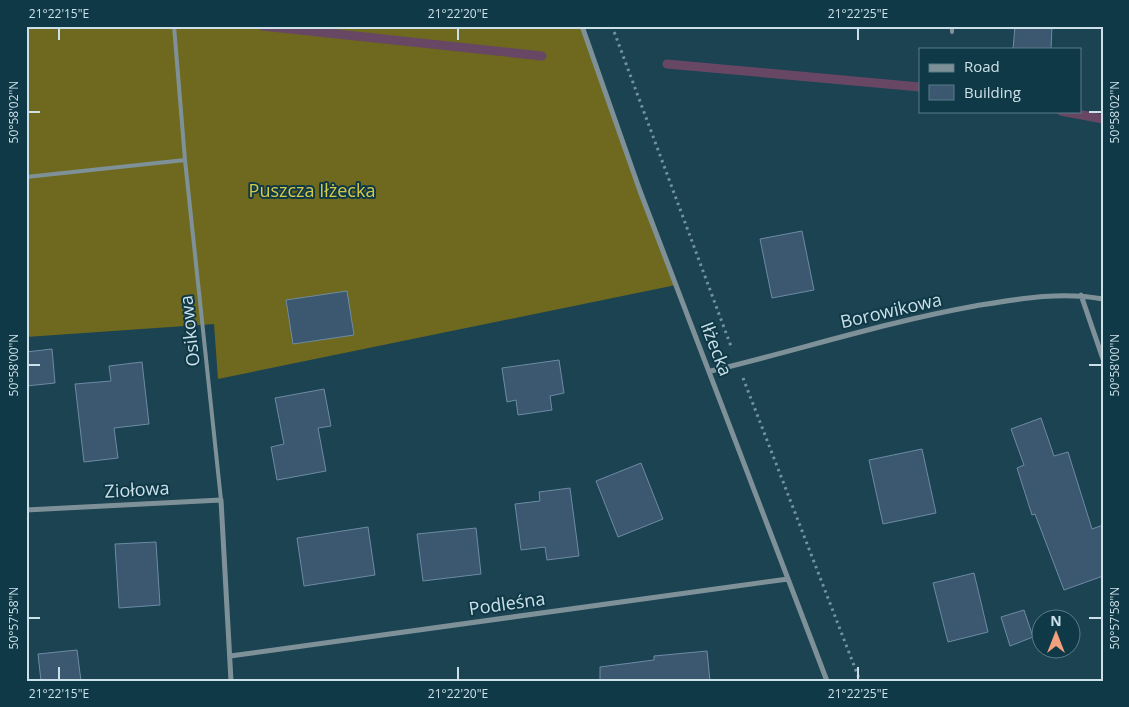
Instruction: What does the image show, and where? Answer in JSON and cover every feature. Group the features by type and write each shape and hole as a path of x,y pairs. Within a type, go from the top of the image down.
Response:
{"street":[{"name":"Iłżecka","path":"582,26 640,191 827,681"},
{"name":"Borowikowa","path":"710,371 916,316 1024,297 1081,295 1103,299"},
{"path":"1081,295 1103,360"},
{"name":"Ziołowa","path":"26,510 221,500"},
{"path":"221,500 231,681"},
{"name":"Podleśna","path":"230,656 788,579"}],"lane":[{"name":"Osikowa","path":"174,26 185,160 221,500"},
{"path":"952,26 952,32"},
{"path":"26,177 185,160"}],"green space":[{"name":"Puszcza Iłżecka","path":"26,26 582,26 676,285 218,379 214,324 26,337"}],"building":[{"path":"1015,26 1052,26 1051,48 1013,48"},
{"path":"802,231 814,290 772,298 760,239"},
{"path":"347,291 354,335 293,344 286,300"},
{"path":"52,349 55,383 26,386 26,352"},
{"path":"559,360 564,393 550,396 552,410 518,415 516,400 507,402 502,368"},
{"path":"142,362 149,424 114,428 118,458 84,462 75,384 111,381 109,366"},
{"path":"324,389 331,426 318,428 326,471 277,480 271,447 284,444 275,398"},
{"path":"1041,418 1054,456 1068,452 1092,529 1103,525 1103,576 1064,590 1035,514 1032,515 1017,468 1024,465 1011,429"},
{"path":"922,449 936,513 883,524 869,460"},
{"path":"641,463 663,519 618,537 596,481"},
{"path":"570,488 579,556 547,560 545,547 521,550 515,504 540,501 539,492"},
{"path":"368,527 375,575 304,586 297,538"},
{"path":"476,528 481,574 423,581 417,534"},
{"path":"156,542 160,605 119,608 115,544"},
{"path":"974,573 988,632 948,642 933,583"},
{"path":"1024,610 1032,637 1010,646 1001,617"},
{"path":"77,650 81,681 41,681 38,654"},
{"path":"707,651 710,681 600,681 600,667 654,660 654,656"}],"waterway":[{"path":"262,26 542,56"},
{"path":"667,64 919,87"},
{"path":"1066,112 1103,119"}]}
